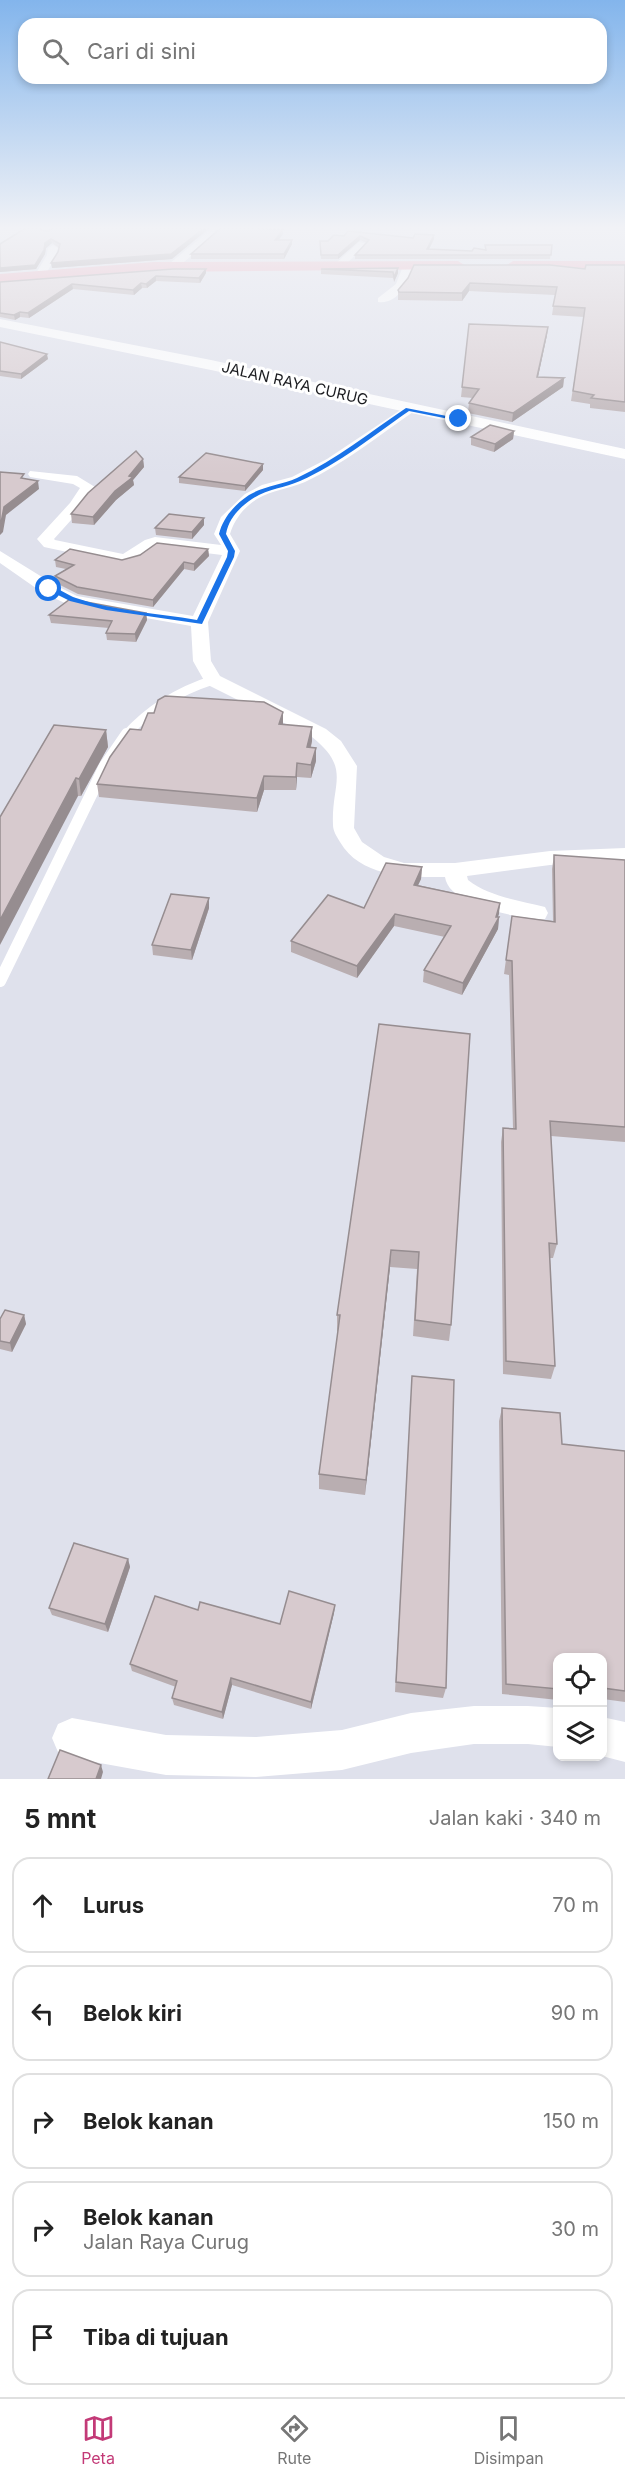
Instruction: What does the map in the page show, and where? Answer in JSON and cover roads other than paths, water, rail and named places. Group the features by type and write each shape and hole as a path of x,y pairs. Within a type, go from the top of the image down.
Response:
{"street":[{"name":"JALAN RAYA CURUG","path":"0,323 211,364 408,409 625,454"},
{"path":"232,551 222,534 223,527 226,520 250,497 297,480 332,462 408,409"},
{"path":"35,474 77,480 88,487 76,506 45,539 50,544 123,559 135,557 155,542 232,551"},
{"path":"232,551 199,622 202,661 213,680 319,733 334,745 347,766 343,828 354,847 376,862 403,870 455,870 550,858 625,855"},
{"path":"0,556 49,589 73,600 199,622"},
{"path":"455,870 457,883 466,891 489,902 537,913"},
{"path":"72,1738 166,1755 256,1757 342,1750 411,1733 474,1725 553,1728"},
{"path":"607,1737 625,1742"}],"lane":[{"path":"0,981 77,821 121,740 151,710 188,687 213,680"}]}
